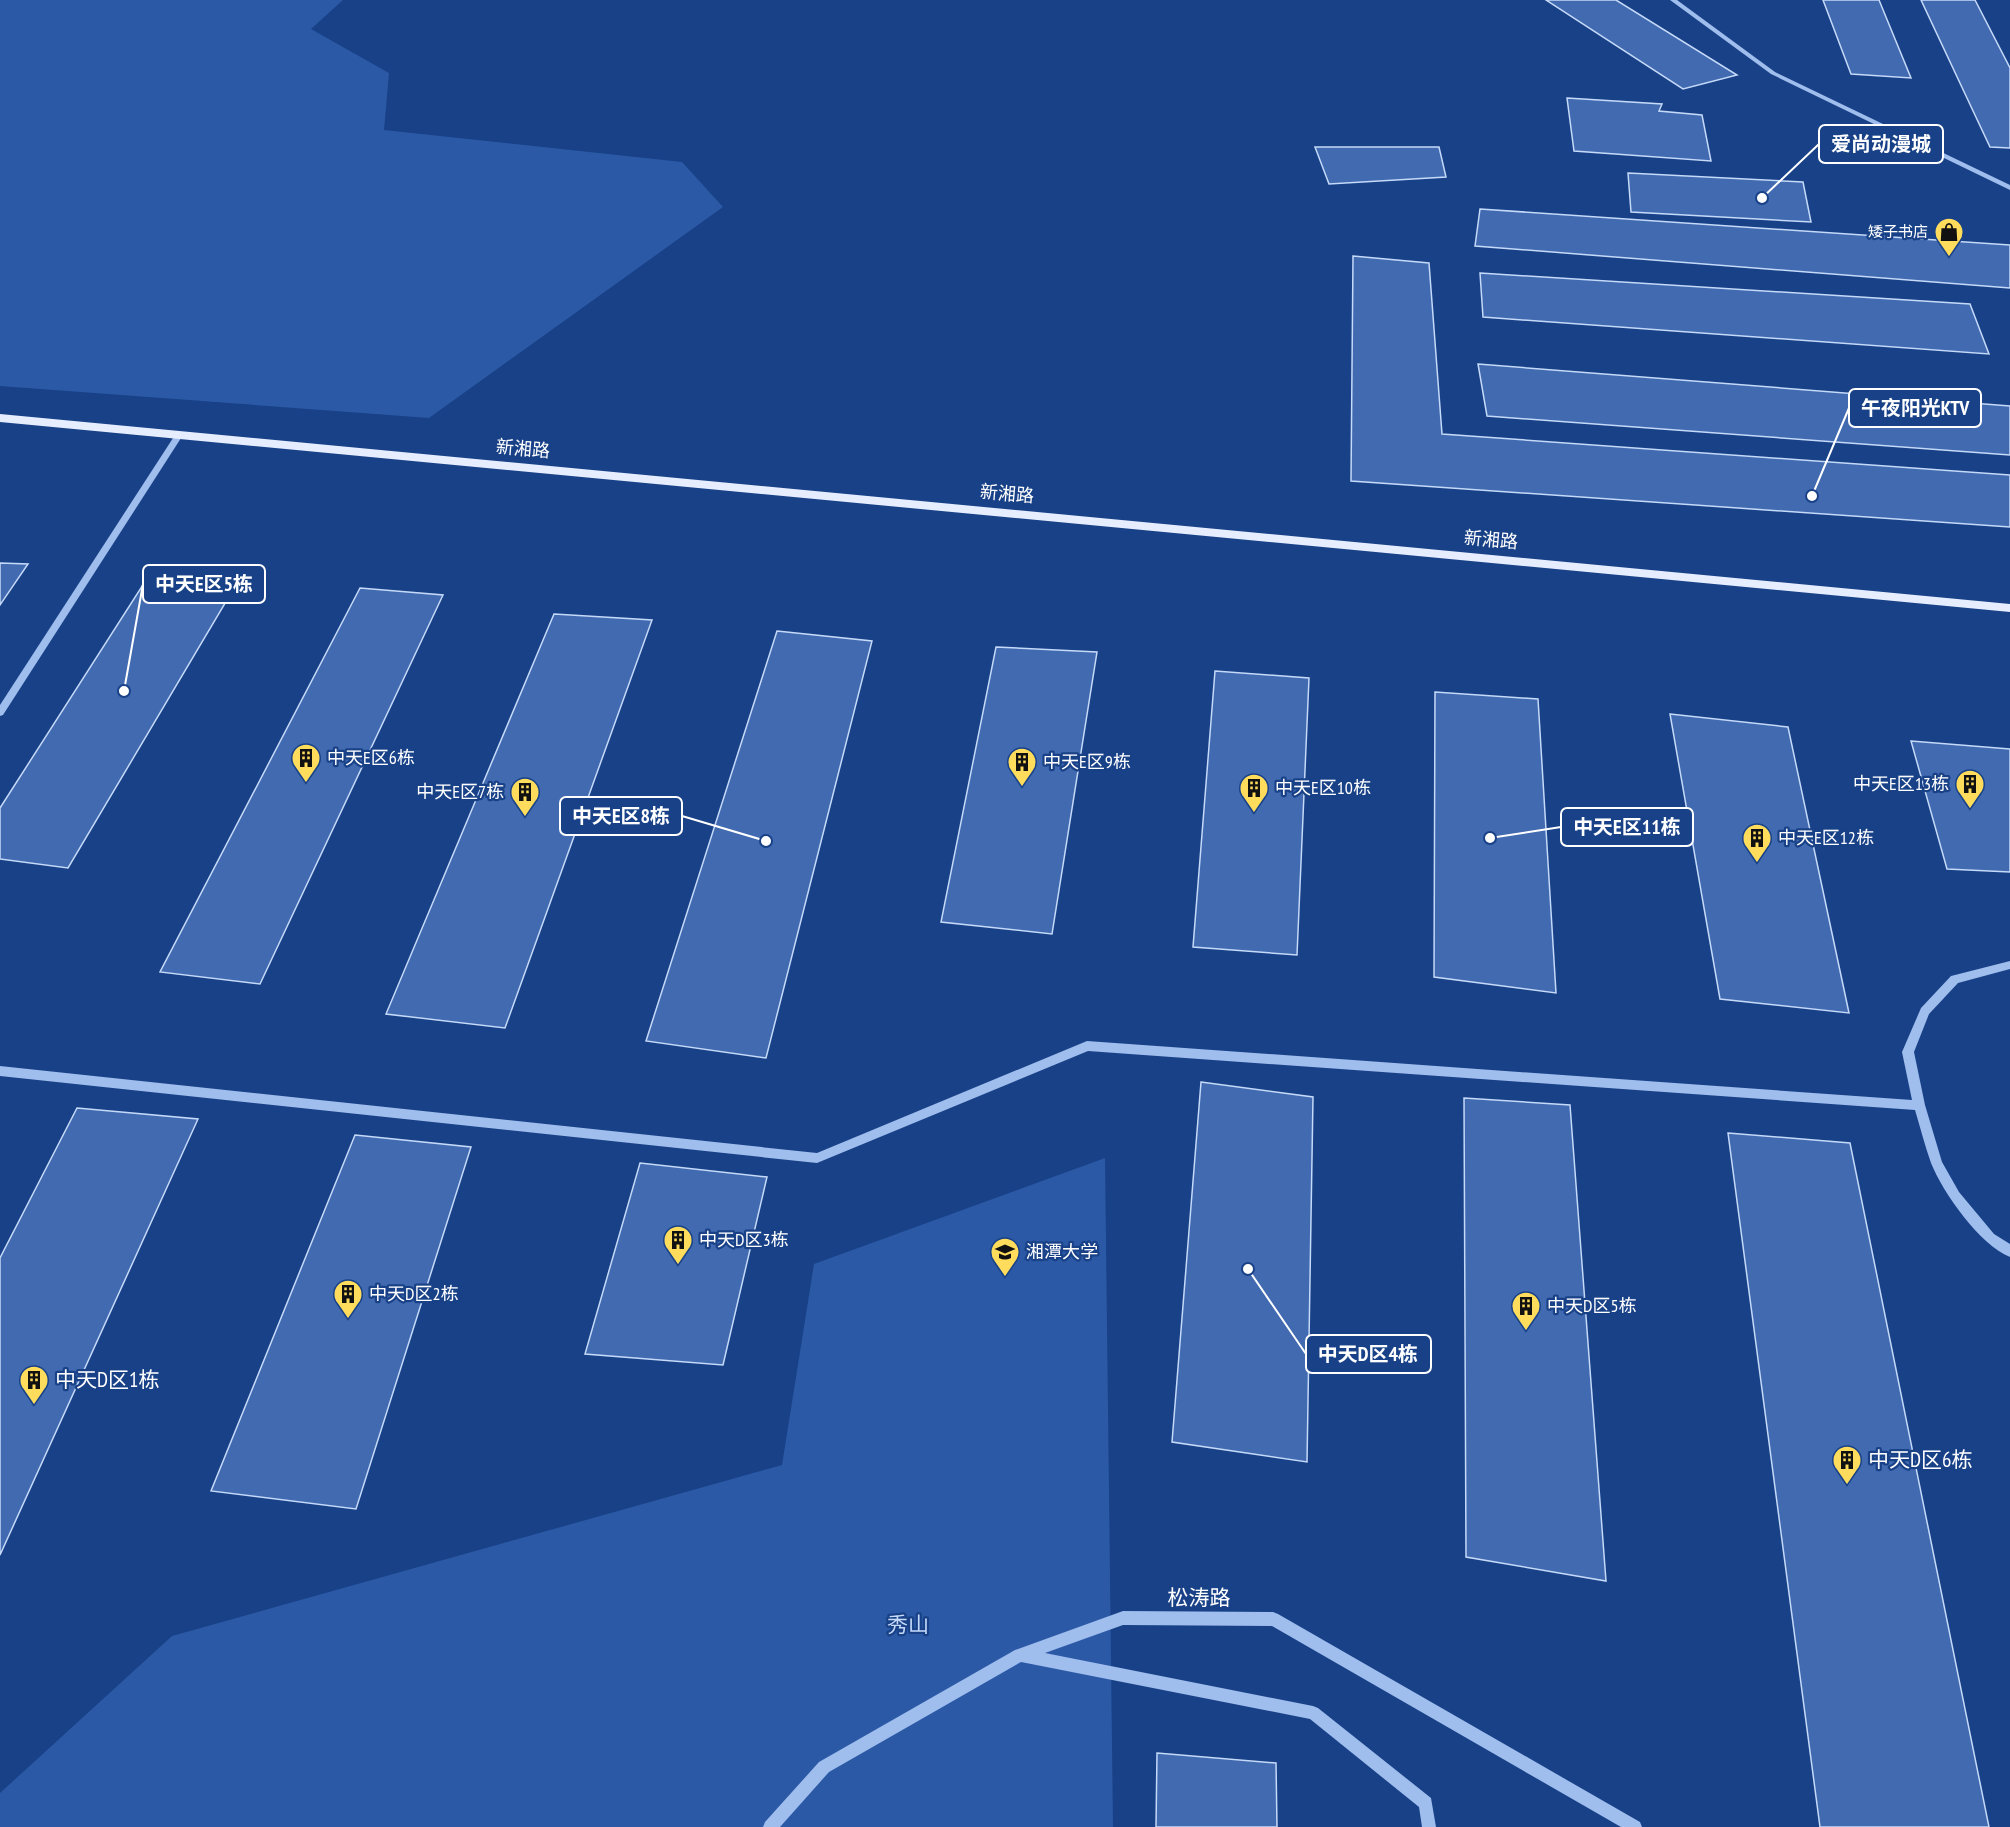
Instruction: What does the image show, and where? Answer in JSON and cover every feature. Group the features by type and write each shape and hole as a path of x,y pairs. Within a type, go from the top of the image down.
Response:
{"main road":[{"name":"新湘路","path":"0,418 2010,608"}],"street":[{"path":"1673,0 1773,73 2010,188"},
{"path":"0,713 179,435"},
{"path":"2010,965 1955,980 1925,1011 1908,1052 1919,1105 1937,1163 1954,1196 1990,1238 2010,1251"},
{"path":"0,1071 818,1158 1087,1046 1919,1105"},
{"name":"松涛路","path":"770,1827 824,1767 1020,1655 1123,1618 1274,1619 1635,1827"},
{"path":"1020,1655 1313,1713 1426,1803 1430,1827"}],"green space":[{"path":"0,0 343,0 311,29 389,73 384,130 682,162 723,207 429,418 0,386"},
{"name":"秀山","path":"1105,1158 1113,1827 0,1827 0,1793 172,1636 782,1465 814,1264"}],"building":[{"path":"1546,0 1616,0 1737,75 1683,89"},
{"path":"1823,0 1879,0 1911,78 1851,74"},
{"path":"1921,0 1975,0 2010,68 2010,148 1990,147"},
{"path":"1567,98 1662,104 1659,111 1702,115 1711,161 1574,151"},
{"path":"1315,147 1439,147 1446,177 1329,184"},
{"path":"1628,173 1803,182 1811,222 1631,212"},
{"path":"1480,209 2010,245 2010,288 1475,246"},
{"path":"1353,256 1429,263 1442,434 2010,475 2010,527 1351,481"},
{"path":"1480,273 1970,304 1989,354 1483,317"},
{"path":"1478,364 2010,406 2010,455 1487,416"},
{"path":"0,563 28,564 0,605"},
{"path":"155,566 243,573 68,868 0,859 0,808"},
{"name":"中天E区6栋","path":"360,588 443,595 260,984 160,972"},
{"name":"中天E区7栋","path":"554,614 652,620 505,1028 386,1014"},
{"path":"777,631 872,641 766,1058 646,1041"},
{"name":"中天E区9栋","path":"996,647 1097,652 1052,934 941,922"},
{"name":"中天E区10栋","path":"1215,671 1309,678 1297,955 1193,947"},
{"path":"1435,692 1538,699 1556,993 1434,977"},
{"name":"中天E区12栋","path":"1670,714 1788,727 1849,1013 1720,999"},
{"name":"中天E区13栋","path":"1911,741 2010,749 2010,872 1947,869"},
{"path":"1201,1082 1313,1097 1307,1462 1172,1442"},
{"name":"中天D区5栋","path":"1464,1098 1570,1105 1606,1581 1466,1557"},
{"name":"中天D区1栋","path":"77,1108 198,1119 0,1555 0,1258"},
{"name":"中天D区6栋","path":"1728,1133 1850,1143 1989,1827 1820,1827"},
{"name":"中天D区2栋","path":"355,1135 471,1147 356,1509 211,1491"},
{"name":"中天D区3栋","path":"640,1163 767,1177 723,1365 585,1354"},
{"path":"1157,1753 1276,1763 1277,1827 1156,1827"}],"place":[{"name":"爱尚动漫城","path":"1762,198"},
{"name":"矮子书店","path":"1949,258"},
{"name":"午夜阳光KTV","path":"1812,496"},
{"name":"中天E区5栋","path":"124,691"},
{"name":"中天E区6栋","path":"306,784"},
{"name":"中天E区9栋","path":"1022,788"},
{"name":"中天E区13栋","path":"1970,810"},
{"name":"中天E区10栋","path":"1254,814"},
{"name":"中天E区7栋","path":"525,818"},
{"name":"中天E区11栋","path":"1490,838"},
{"name":"中天E区8栋","path":"766,841"},
{"name":"中天E区12栋","path":"1757,864"},
{"name":"中天D区3栋","path":"678,1266"},
{"name":"中天D区4栋","path":"1248,1269"},
{"name":"湘潭大学","path":"1005,1278"},
{"name":"中天D区2栋","path":"348,1320"},
{"name":"中天D区5栋","path":"1526,1332"},
{"name":"中天D区1栋","path":"34,1406"},
{"name":"中天D区6栋","path":"1847,1486"}]}
